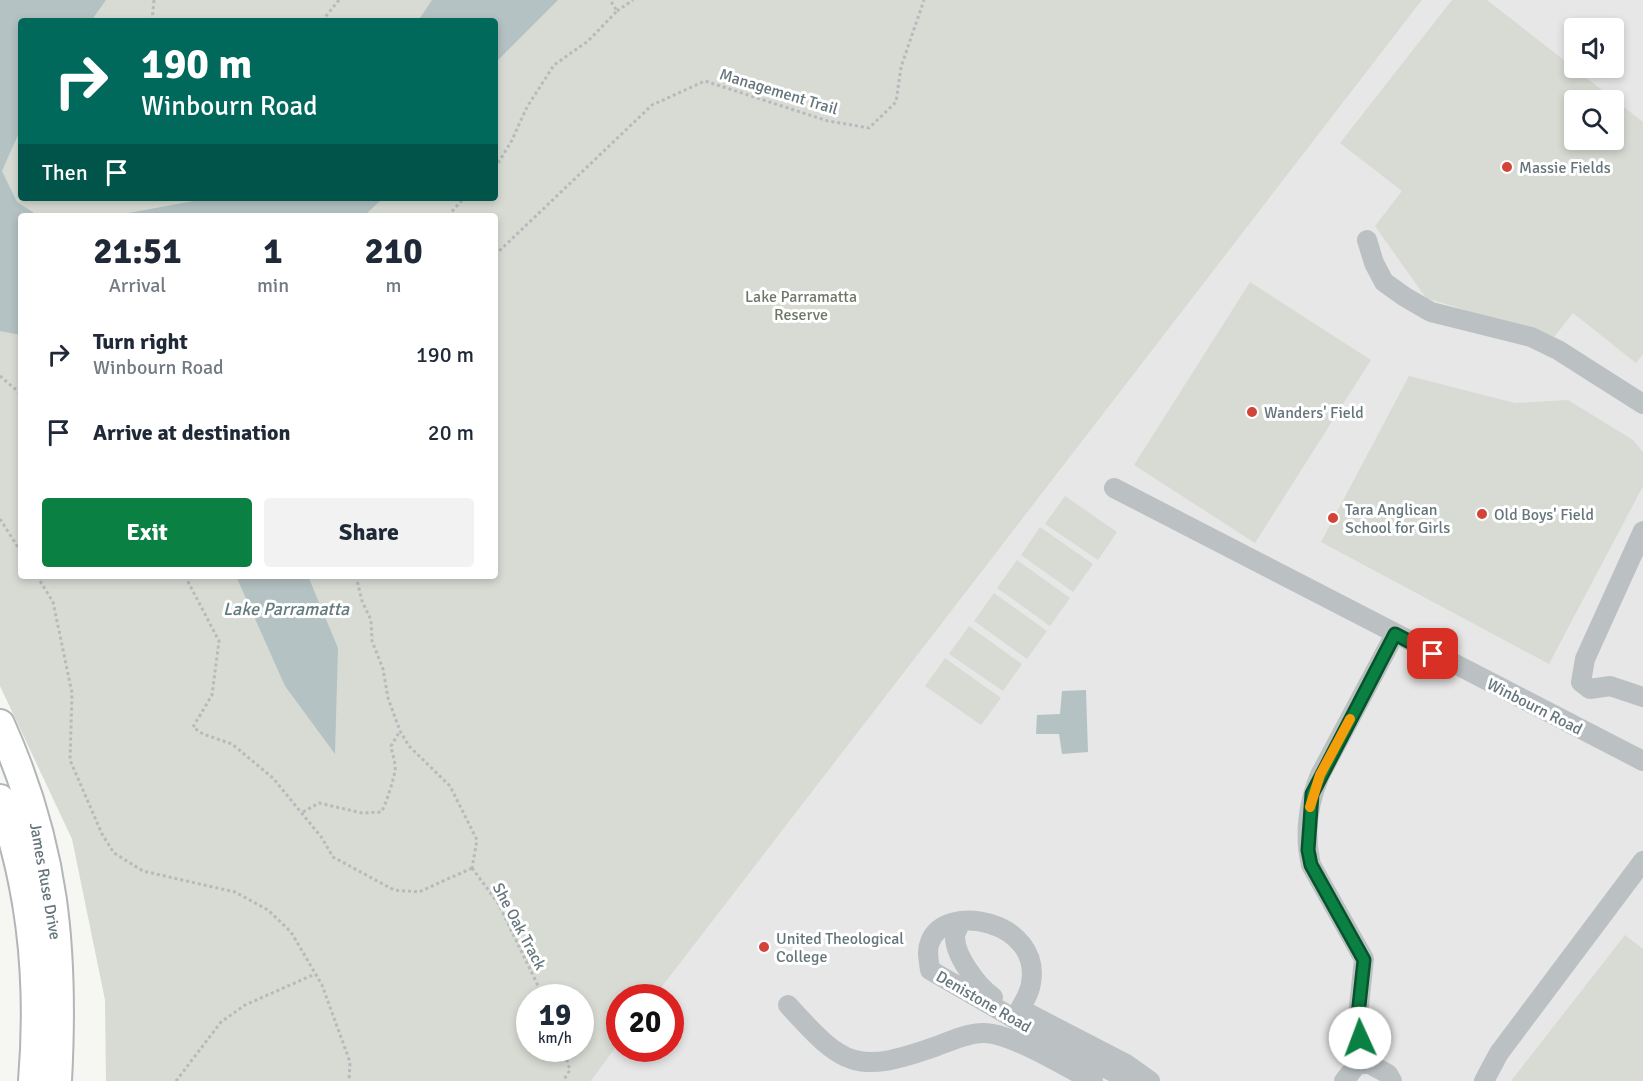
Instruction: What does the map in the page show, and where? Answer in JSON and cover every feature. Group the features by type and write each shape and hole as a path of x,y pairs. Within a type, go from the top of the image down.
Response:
{"highway":[{"name":"James Ruse Drive","path":"0,724 32,808 47,868 58,935 60,1012 57,1081"},
{"name":"James Ruse Drive","path":"0,799 21,867 31,920 37,1026 33,1081"},
{"path":"32,808 63,904 75,961 79,1012 76,1081"},
{"path":"0,838 8,870 15,920 18,972 18,1026 14,1081"}],"street":[{"path":"1367,240 1374,263 1384,282 1405,297 1431,312 1531,337 1558,350 1643,404"},
{"name":"Winbourn Road","path":"1114,488 1643,761"},
{"path":"1643,531 1636,554 1585,659 1581,682 1590,689 1610,686 1643,697"},
{"path":"1366,1062 1358,1015 1364,960 1311,865 1308,850 1309,815 1312,794 1320,775 1395,634"},
{"path":"1484,1081 1499,1053 1643,861"},
{"name":"Denistone Road","path":"1130,1081 930,970 928,951 933,936 940,929 973,921 998,926 1019,938 1031,958 1032,972 1029,992 1020,1009 1126,1064 1150,1081"},
{"path":"960,923 955,937 972,977 982,990 1002,1003 1020,1009"},
{"path":"788,1005 826,1047 850,1059 874,1063 897,1060 983,1032 1000,1035 1093,1081"},
{"path":"1344,1081 1356,1066 1366,1062"},
{"path":"1366,1062 1388,1074 1392,1081"}],"path":[{"path":"152,18 153,0"},
{"path":"324,18 339,0"},
{"path":"610,0 617,11"},
{"path":"498,163 512,142 527,106 554,65 588,41 617,11 633,0"},
{"name":"Management Trail","path":"498,252 652,105 705,81 828,121 869,128 896,102 901,67 924,0"},
{"path":"451,213 461,201"},
{"path":"0,376 18,391"},
{"path":"0,519 18,547"},
{"path":"39,579 53,602 72,693 70,760 102,834 114,853 143,871 235,892 268,910 291,932 315,974 350,1062 349,1081"},
{"path":"186,579 219,641 212,696 193,727 202,734 232,744 273,778 302,812 333,857 394,890 419,892 472,868 477,840 450,786 409,746 400,731 388,698 383,669 372,641 371,620 362,601 357,579"},
{"path":"302,812 319,803 362,813 381,812 386,807 395,769 391,746 400,731"},
{"name":"She Oak Track","path":"472,868 498,903 537,984"},
{"path":"176,1081 222,1022 245,1005 315,974"},
{"path":"563,1081 570,1070 567,1062"}],"shaded area":[{"name":"Tara Anglican School for Girls","path":"1422,0 1643,0 1643,1081 591,1081 606,1061 684,1062 684,984 664,984"}],"green space":[{"name":"Lake Parramatta Reserve","path":"0,0 1422,0 664,984 606,984 606,1061 591,1081 106,1081 105,1000 72,839 0,686"},
{"name":"Massie Fields","path":"1452,0 1487,0 1564,60 1564,78 1587,78 1602,90 1564,90 1564,150 1624,150 1624,107 1643,122 1643,354 1636,363 1573,313 1554,337 1426,298 1375,226 1402,191 1340,143"},
{"name":"Wanders' Field","path":"1250,282 1371,360 1255,543 1134,465"},
{"name":"Old Boys' Field","path":"1409,376 1515,403 1568,400 1633,440 1643,452 1643,486 1549,664 1321,542"},
{"path":"1065,496 1117,532 1098,560 1045,524"},
{"path":"1040,527 1093,564 1073,592 1021,555"},
{"path":"1017,560 1070,598 1050,626 997,588"},
{"path":"994,593 1047,631 1027,659 974,621"},
{"path":"969,626 1022,664 1003,691 949,654"},
{"path":"945,658 1001,698 981,725 925,686"},
{"path":"1625,935 1643,949 1643,1081 1511,1081"}],"water":[{"path":"0,0 106,0 93,18 18,18 18,135 2,171 17,202 34,213 18,213 18,334 0,331"},
{"path":"432,0 558,0 498,60 498,18 420,18"},
{"path":"194,201 380,201 367,213 128,213"},
{"name":"Lake Parramatta","path":"237,579 309,579 338,648 335,754 285,686"},
{"path":"1086,690 1088,752 1062,754 1059,734 1036,734 1037,715 1060,714 1062,691"}],"slow traffic":[{"path":"1310,807 1312,794 1320,775 1350,719"}],"place":[{"name":"Massie Fields","path":"1507,167"},
{"name":"Wanders' Field","path":"1252,412"},
{"name":"Old Boys' Field","path":"1482,514"},
{"name":"Tara Anglican School for Girls","path":"1333,518"},
{"name":"United Theological College","path":"764,947"}],"route":[{"path":"1360,1038 1358,1015 1364,960 1311,865 1308,850 1312,794 1395,634 1433,654"}]}
